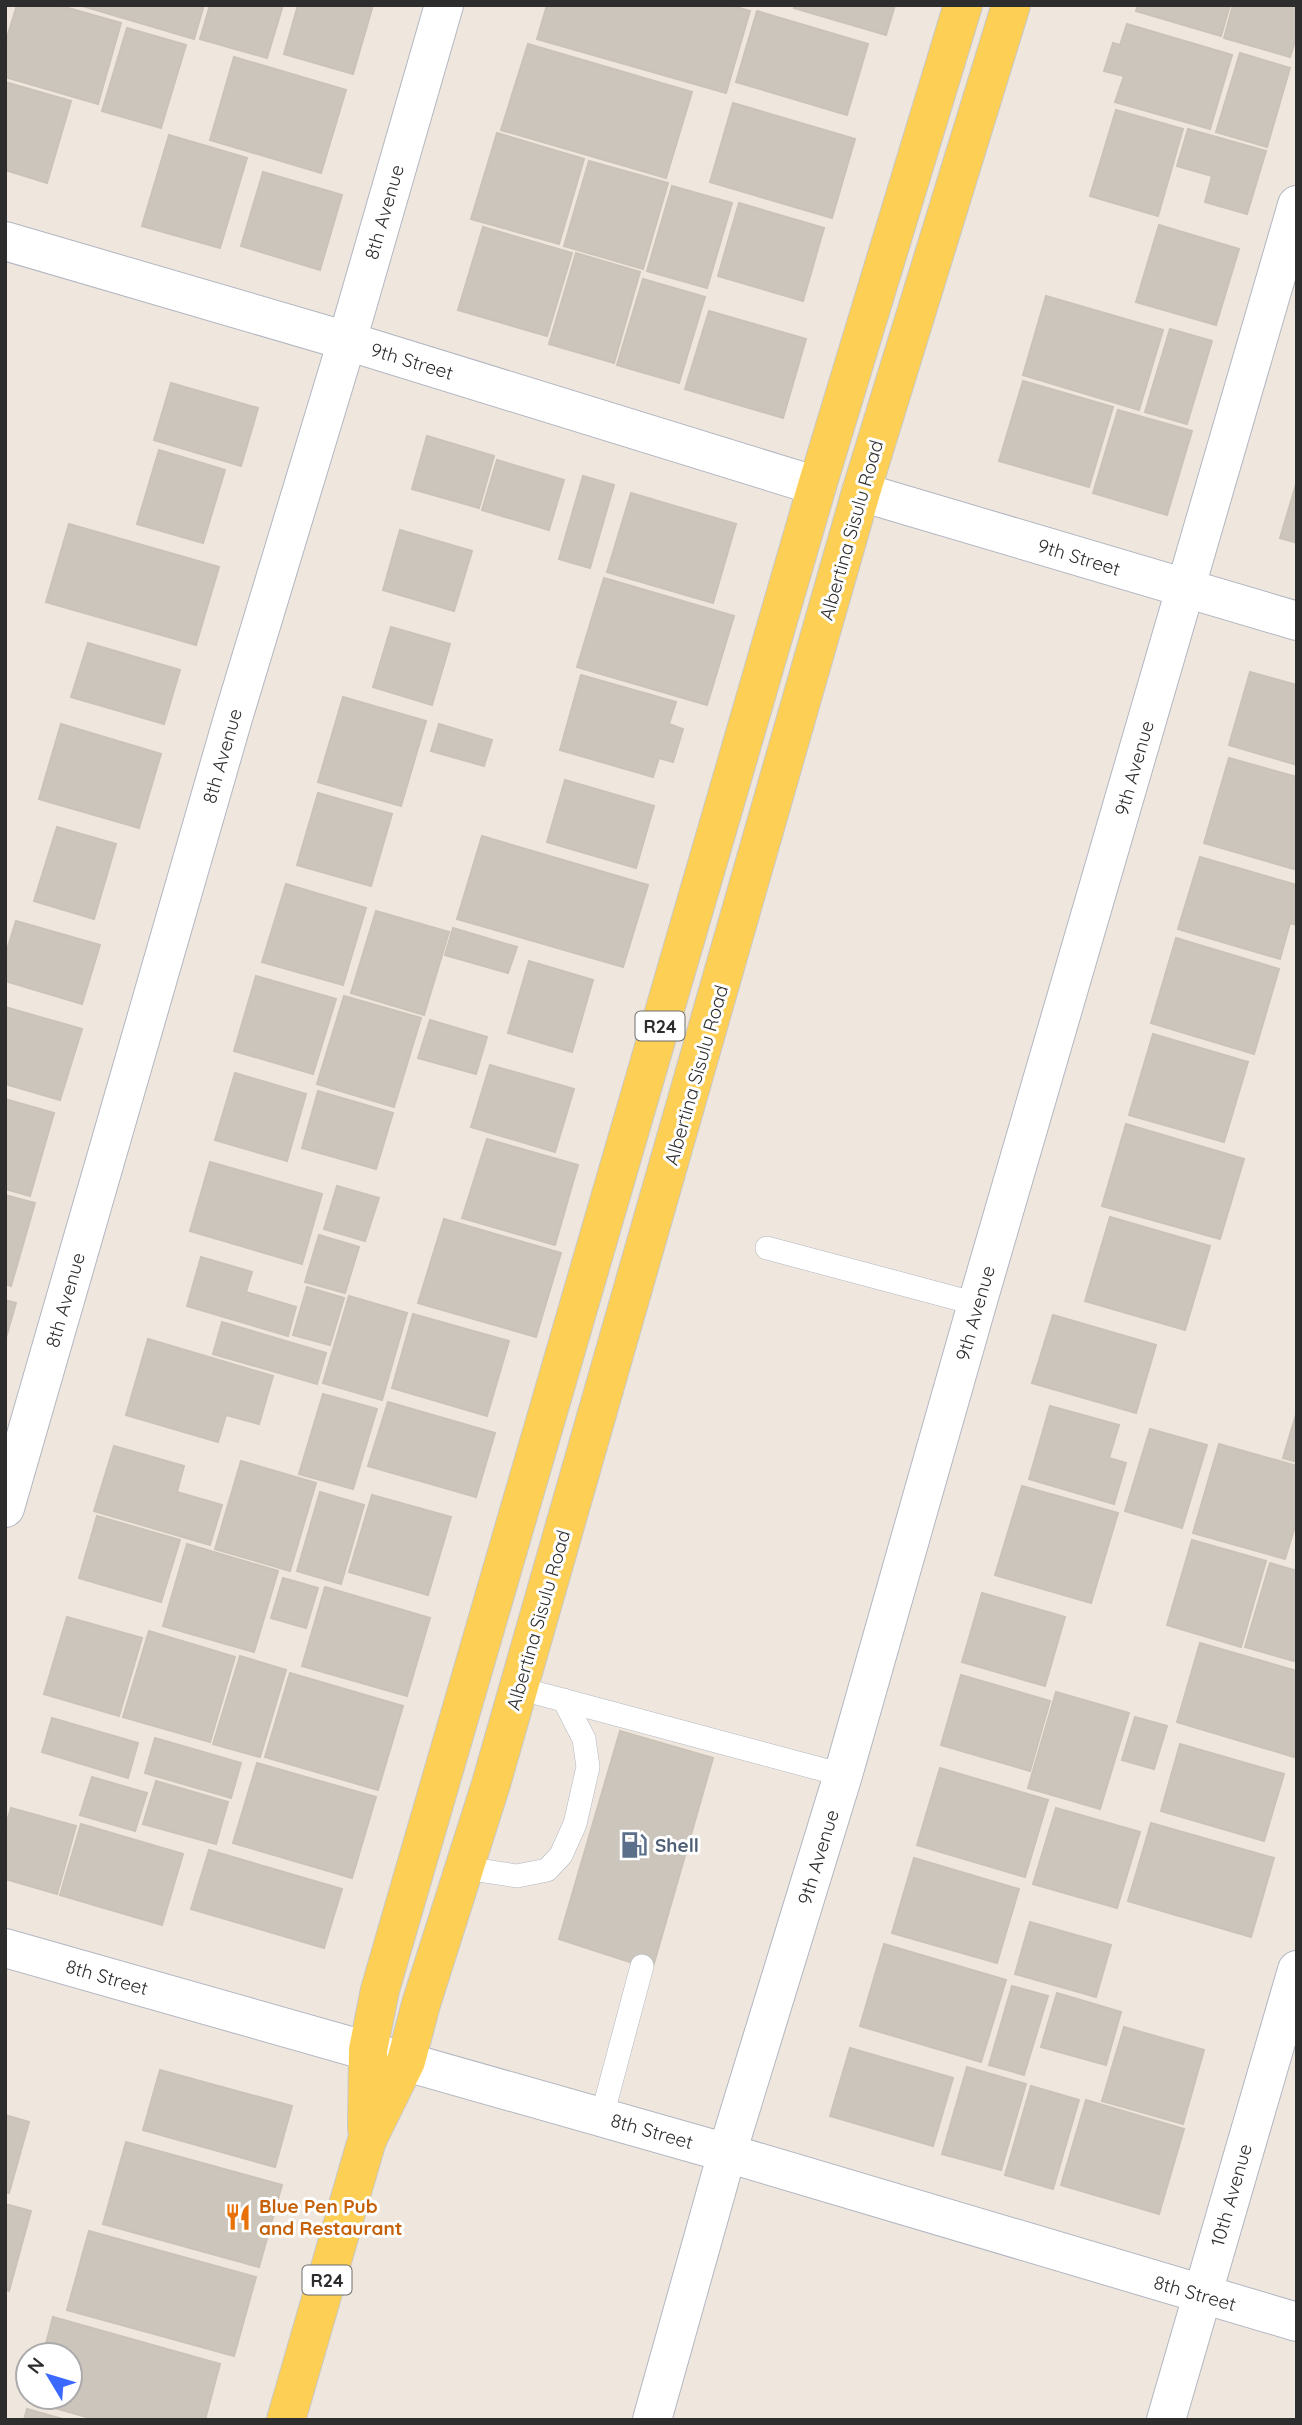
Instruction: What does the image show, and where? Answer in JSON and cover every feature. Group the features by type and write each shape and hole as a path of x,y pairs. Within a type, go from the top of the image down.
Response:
{"main road":[{"name":"Albertina Sisulu Road","path":"367,2140 368,2050 380,1990 817,486 963,5"},
{"name":"Albertina Sisulu Road","path":"286,2420 367,2140 405,2061 465,1868 699,1064 861,492 1011,5"}],"street":[{"name":"8th Avenue","path":"5,1508 233,718 347,341 444,5"},
{"name":"9th Avenue","path":"652,2420 727,2153 843,1775 977,1304 1297,205"},
{"name":"9th Street","path":"5,241 347,341 817,486"},
{"name":"9th Street","path":"861,492 1297,621"},
{"name":"8th Street","path":"5,1948 602,2116 1297,2322"},
{"name":"10th Avenue","path":"1166,2420 1297,1970"}],"lane":[{"path":"767,1248 977,1304"},
{"path":"518,1688 564,1700 703,1746 843,1775"},
{"path":"465,1868 517,1876 547,1870 561,1855 575,1824 588,1767 584,1738 564,1700"},
{"path":"602,2116 642,1966"}],"building":[{"path":"17,5 58,5 121,23 98,104 5,77 5,44"},
{"path":"79,5 204,5 194,39"},
{"path":"210,5 283,5 267,58 200,39"},
{"path":"298,5 373,5 353,74 284,54"},
{"path":"547,5 729,5 750,11 726,93 537,39"},
{"path":"795,5 895,5 886,35 794,8"},
{"path":"1138,5 1230,5 1221,36 1136,11"},
{"path":"1233,5 1297,5 1297,35 1290,57 1224,38"},
{"path":"757,11 868,44 847,115 736,82"},
{"path":"1127,24 1232,55 1210,129 1115,102 1124,76 1104,71 1113,43 1120,45"},
{"path":"127,28 186,45 161,128 102,111"},
{"path":"528,44 692,92 666,178 501,130"},
{"path":"1240,53 1290,68 1267,147 1216,132"},
{"path":"234,57 346,90 321,173 210,140"},
{"path":"5,82 71,101 47,183 5,170"},
{"path":"733,103 855,139 832,218 710,182"},
{"path":"1116,110 1183,129 1158,216 1090,196"},
{"path":"1188,129 1266,151 1247,214 1205,202 1212,176 1177,166"},
{"path":"497,133 584,159 559,244 471,219"},
{"path":"169,135 247,158 220,248 142,226"},
{"path":"589,161 668,183 643,269 564,246"},
{"path":"263,172 342,195 320,270 241,246"},
{"path":"672,186 732,203 707,288 647,271"},
{"path":"739,203 824,228 803,301 718,276"},
{"path":"1159,225 1239,249 1216,325 1136,302"},
{"path":"483,227 572,253 547,336 458,310"},
{"path":"576,253 640,272 614,363 549,344"},
{"path":"643,279 705,297 679,383 617,365"},
{"path":"1046,296 1163,330 1139,410 1023,375"},
{"path":"709,311 806,339 783,418 685,389"},
{"path":"1170,329 1212,341 1187,424 1145,412"},
{"path":"1023,381 1113,407 1089,487 999,461"},
{"path":"171,383 258,408 241,466 154,440"},
{"path":"1118,410 1192,431 1167,515 1093,493"},
{"path":"427,436 494,456 479,508 412,489"},
{"path":"159,450 225,470 203,543 137,524"},
{"path":"497,460 564,480 549,530 482,510"},
{"path":"583,476 614,485 590,568 559,559"},
{"path":"1297,481 1297,543 1280,538"},
{"path":"631,493 736,524 713,603 607,572"},
{"path":"69,524 219,567 196,645 46,602"},
{"path":"400,530 472,551 454,611 383,590"},
{"path":"604,578 734,616 707,705 577,667"},
{"path":"391,627 450,644 432,705 373,687"},
{"path":"88,643 180,670 164,724 71,697"},
{"path":"1250,672 1297,685 1297,765 1229,745"},
{"path":"581,675 676,702 669,724 683,729 673,762 659,758 653,777 560,750"},
{"path":"343,697 426,721 401,806 318,782"},
{"path":"61,724 161,754 139,828 39,799"},
{"path":"439,724 492,740 484,766 431,751"},
{"path":"1229,758 1297,777 1297,870 1204,843"},
{"path":"565,780 654,806 636,868 547,842"},
{"path":"318,793 392,814 371,886 297,865"},
{"path":"57,827 116,844 94,919 34,901"},
{"path":"482,836 648,885 623,967 457,919"},
{"path":"1200,857 1297,885 1297,925 1290,923 1280,959 1178,929"},
{"path":"286,884 366,908 343,985 262,962"},
{"path":"376,911 449,932 424,1015 351,993"},
{"path":"16,921 100,945 82,1004 5,981 5,956"},
{"path":"453,928 517,947 508,973 445,955"},
{"path":"1176,938 1279,969 1254,1054 1151,1023"},
{"path":"529,961 593,980 572,1052 508,1033"},
{"path":"256,976 336,999 313,1074 234,1051"},
{"path":"344,996 421,1018 394,1107 317,1084"},
{"path":"5,1007 82,1029 60,1100 5,1084"},
{"path":"430,1020 487,1037 476,1074 418,1058"},
{"path":"1153,1034 1248,1062 1224,1142 1129,1115"},
{"path":"490,1065 574,1089 555,1152 471,1127"},
{"path":"235,1073 306,1094 287,1161 215,1140"},
{"path":"318,1091 393,1113 376,1169 302,1148"},
{"path":"5,1099 54,1113 30,1196 5,1189"},
{"path":"1126,1124 1244,1159 1220,1239 1102,1206"},
{"path":"487,1139 578,1165 555,1245 462,1218"},
{"path":"210,1162 322,1194 302,1264 190,1231"},
{"path":"337,1186 379,1198 365,1241 324,1229"},
{"path":"5,1195 35,1203 11,1286 5,1284"},
{"path":"1110,1217 1210,1246 1185,1330 1085,1301"},
{"path":"444,1219 561,1253 536,1337 418,1303"},
{"path":"319,1235 359,1247 345,1293 305,1282"},
{"path":"201,1257 252,1272 246,1292 296,1307 288,1336 187,1306"},
{"path":"307,1287 344,1298 330,1345 293,1335"},
{"path":"349,1296 407,1313 382,1400 323,1383"},
{"path":"5,1300 16,1303 5,1341"},
{"path":"413,1314 509,1341 487,1416 392,1388"},
{"path":"1053,1315 1156,1345 1136,1413 1032,1383"},
{"path":"222,1322 326,1353 317,1384 213,1354"},
{"path":"148,1339 273,1376 259,1424 226,1415 218,1442 126,1415"},
{"path":"323,1394 377,1409 353,1489 299,1474"},
{"path":"388,1402 495,1433 476,1497 368,1466"},
{"path":"1050,1406 1119,1425 1109,1458 1126,1463 1114,1504 1029,1479"},
{"path":"1297,1411 1297,1462 1283,1458"},
{"path":"1150,1429 1207,1445 1182,1528 1125,1511"},
{"path":"1219,1444 1297,1466 1297,1520 1285,1559 1193,1533"},
{"path":"114,1446 184,1466 177,1492 222,1505 210,1545 94,1511"},
{"path":"241,1461 316,1483 290,1571 215,1549"},
{"path":"1022,1486 1118,1513 1091,1603 995,1575"},
{"path":"320,1492 364,1505 341,1584 297,1571"},
{"path":"372,1495 451,1517 428,1595 349,1572"},
{"path":"97,1516 180,1540 161,1602 79,1578"},
{"path":"1192,1540 1266,1561 1241,1647 1167,1625"},
{"path":"187,1544 278,1571 254,1652 163,1626"},
{"path":"1270,1563 1297,1571 1297,1662 1245,1647"},
{"path":"283,1578 318,1588 306,1628 271,1618"},
{"path":"325,1587 430,1618 407,1696 302,1666"},
{"path":"982,1593 1065,1617 1045,1686 962,1662"},
{"path":"67,1617 142,1638 119,1716 44,1694"},
{"path":"149,1631 235,1657 210,1742 123,1717"},
{"path":"1200,1643 1297,1671 1297,1748 1294,1757 1177,1722"},
{"path":"240,1656 286,1670 260,1757 213,1744"},
{"path":"290,1673 403,1706 378,1790 265,1757"},
{"path":"961,1675 1050,1701 1030,1771 941,1745"},
{"path":"1056,1692 1129,1713 1100,1809 1028,1788"},
{"path":"1135,1717 1167,1726 1154,1769 1122,1760"},
{"path":"52,1718 138,1743 128,1778 42,1752"},
{"path":"620,1731 713,1758 653,1967 642,1966 559,1939"},
{"path":"155,1738 241,1763 231,1798 145,1773"},
{"path":"1180,1744 1284,1774 1264,1841 1161,1811"},
{"path":"257,1763 376,1797 352,1878 233,1843"},
{"path":"940,1768 1048,1800 1025,1877 917,1845"},
{"path":"92,1777 147,1793 135,1831 80,1815"},
{"path":"156,1781 228,1802 216,1844 143,1824"},
{"path":"11,1808 76,1826 57,1894 5,1879 5,1828"},
{"path":"1056,1808 1140,1832 1117,1908 1033,1884"},
{"path":"1151,1823 1274,1858 1251,1937 1128,1901"},
{"path":"81,1824 183,1854 162,1925 60,1895"},
{"path":"209,1850 342,1889 324,1948 191,1909"},
{"path":"914,1858 1019,1889 997,1963 892,1933"},
{"path":"1030,1922 1111,1945 1096,1997 1015,1974"},
{"path":"884,1944 1006,1980 981,2062 860,2026"},
{"path":"1012,1986 1048,1996 1024,2075 989,2065"},
{"path":"1057,1993 1121,2012 1106,2065 1041,2047"},
{"path":"1124,2027 1204,2050 1183,2124 1102,2101"},
{"path":"850,2048 953,2078 933,2146 830,2116"},
{"path":"967,2067 1026,2084 1001,2170 942,2154"},
{"path":"160,2070 292,2106 275,2167 143,2130"},
{"path":"1031,2086 1079,2100 1053,2189 1005,2175"},
{"path":"1086,2100 1184,2129 1159,2214 1061,2185"},
{"path":"5,2115 29,2122 9,2193 5,2192"},
{"path":"126,2142 282,2185 259,2267 103,2224"},
{"path":"5,2204 31,2211 9,2291 5,2289"},
{"path":"89,2231 256,2277 234,2356 67,2310"},
{"path":"53,2317 220,2364 205,2420 97,2420 65,2411 84,2411 84,2341 47,2341"},
{"path":"26,2411 34,2411 66,2420 24,2420"}],"place":[{"name":"Shell","path":"634,1845"},
{"name":"Blue Pen Pub and Restaurant","path":"238,2217"}]}
